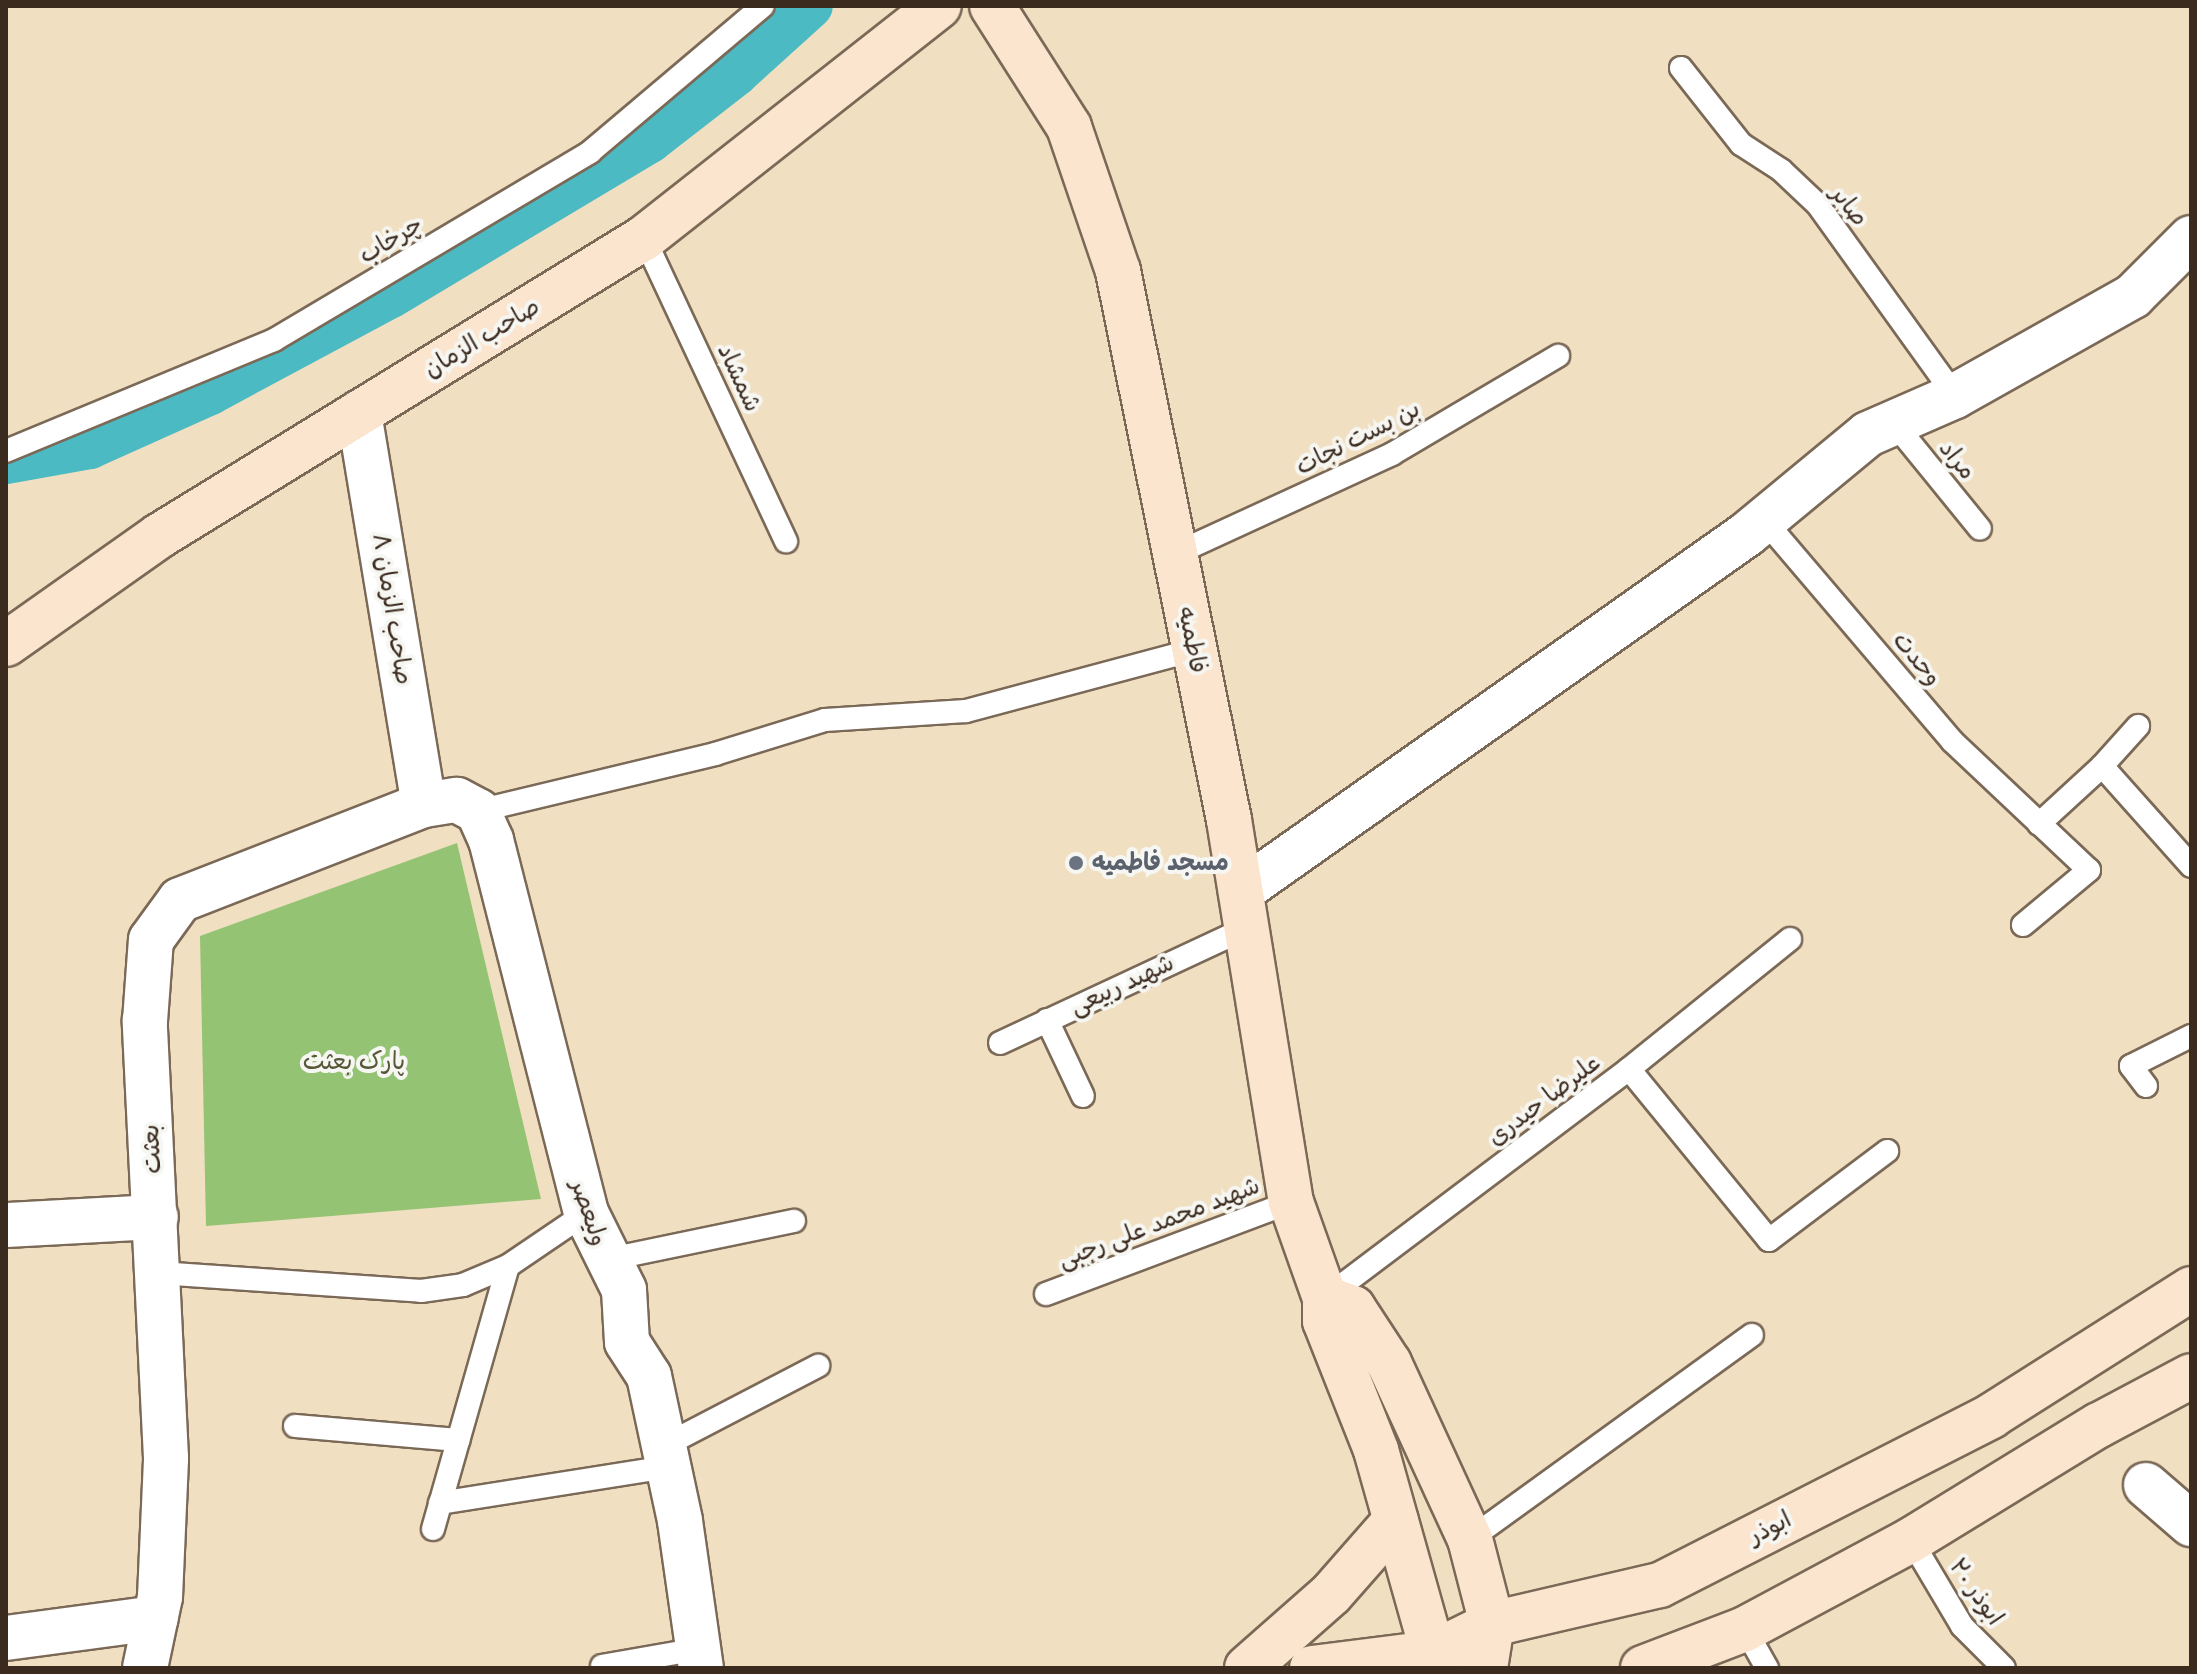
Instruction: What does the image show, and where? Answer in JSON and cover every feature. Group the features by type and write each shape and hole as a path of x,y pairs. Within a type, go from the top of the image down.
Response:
{"street":[{"name":"صاحب الزمان","path":"6,644 159,536 644,238 939,6"},
{"name":"فاطمیه","path":"992,6 1069,127 1113,257 1175,554 1243,910 1291,1202 1325,1298 1325,1321 1376,1450 1438,1661"},
{"path":"1243,910 1764,520 1868,434 1955,396 2133,296 2191,239"},
{"name":"صاحب الزمان ۸","path":"359,413 424,805"},
{"path":"424,805 457,800 478,811"},
{"name":"بعثت","path":"145,1668 156,1618 166,1458 145,1021 151,940 180,900 424,805"},
{"name":"ولیعصر","path":"478,811 491,840 586,1213 605,1260 624,1290 627,1342 649,1376 700,1658"},
{"path":"6,1225 156,1217"},
{"name":"ابوذر","path":"1312,1668 1438,1661 1492,1624 1660,1585 1991,1416 2191,1289"},
{"path":"1325,1298 1353,1308 1389,1363 1470,1539 1492,1624 1485,1668"},
{"path":"1662,1664 1745,1629 1911,1540 2099,1425 2191,1376"},
{"path":"2146,1485 2191,1524"},
{"path":"1247,1668 1331,1594 1396,1520"},
{"path":"6,1638 156,1618"}],"lane":[{"name":"چرخاب","path":"6,451 274,340 590,152 763,6"},
{"name":"صابر","path":"1681,68 1741,144 1781,170 1818,205 1955,396"},
{"name":"شمشاد","path":"644,238 786,541"},
{"name":"بن بست نجات","path":"1175,554 1392,454 1558,356"},
{"name":"مراد","path":"1894,423 1980,529"},
{"name":"وحدت","path":"1764,520 1952,741 2089,870 2023,925"},
{"path":"478,811 715,754 825,720 966,711 1194,650"},
{"path":"2039,824 2102,766 2138,726"},
{"path":"2102,766 2191,866"},
{"name":"شهید ربیعی","path":"1000,1043 1243,910"},
{"name":"علیرضا حیدری","path":"1325,1298 1629,1069 1790,939"},
{"path":"1047,1020 1083,1096"},
{"path":"2146,1086 2131,1066 2191,1036"},
{"path":"1629,1069 1769,1240 1887,1151"},
{"name":"شهید محمد علی رجبی","path":"1046,1294 1291,1202"},
{"path":"159,1273 421,1291 463,1285 508,1266 586,1213"},
{"path":"605,1260 794,1221"},
{"path":"433,1529 508,1266"},
{"path":"1470,1539 1752,1335"},
{"path":"440,1503 666,1457 818,1366"},
{"path":"295,1426 458,1440"},
{"name":"ابوذر ۲۰","path":"1911,1540 1962,1626 2004,1668"},
{"path":"1745,1629 1767,1668"},
{"path":"602,1666 700,1658"}],"green space":[{"name":"پارک بعثت","path":"457,843 541,1199 206,1226 200,936"}],"waterway":[{"path":"6,462 90,447 210,393 391,296 650,141 736,74 811,6"}],"place":[{"name":"مسجد فاطمیه","path":"1076,863"}]}
